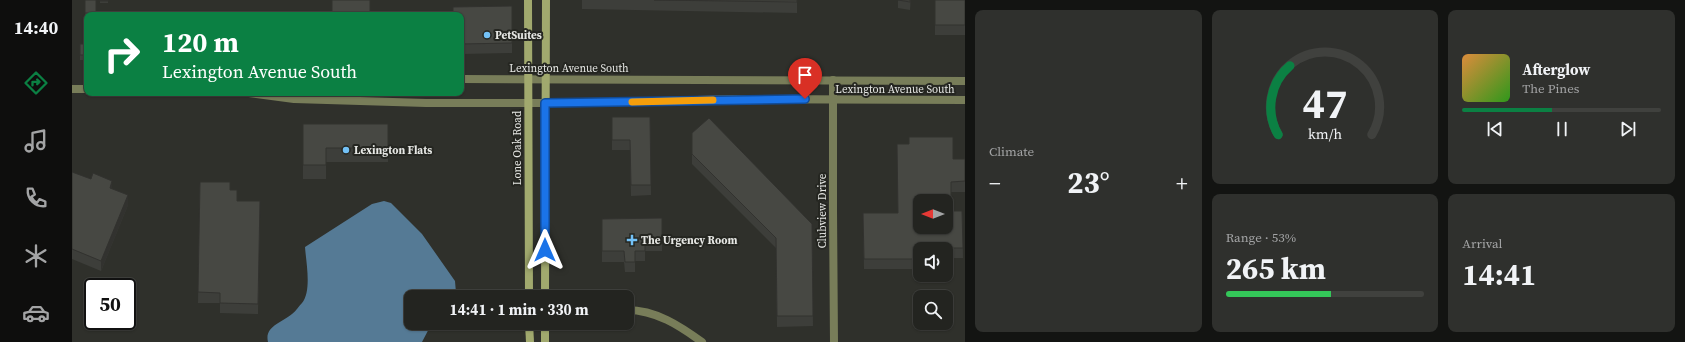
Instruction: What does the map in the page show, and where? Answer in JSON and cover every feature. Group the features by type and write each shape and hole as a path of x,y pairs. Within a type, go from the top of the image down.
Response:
{"main road":[{"name":"Lone Oak Road","path":"528,0 529,290"},
{"path":"545,290 546,0"},
{"path":"529,330 530,342"},
{"path":"545,330 545,342"}],"street":[{"name":"Lexington Avenue South","path":"464,79 965,81"},
{"name":"Clubview Drive","path":"833,80 834,342"},
{"path":"72,89 84,89"},
{"name":"Lexington Avenue South","path":"272,96 294,99 432,103 545,103 741,99 965,100"},
{"path":"634,311 654,314 677,324 702,342"}],"water":[{"path":"384,201 391,203 422,234 455,281 456,290 404,290 404,330 428,330 422,342 268,342 271,328 293,313 305,298 308,276 305,247 372,204"}],"building":[{"path":"85,0 96,0 96,12 85,12"},
{"path":"332,0 370,0 370,12 332,12"},
{"path":"654,0 797,0 797,2"},
{"path":"898,0 910,0 910,2"},
{"path":"935,0 965,0 965,25 935,25"},
{"name":"PetSuites","path":"512,6 512,43 464,44 464,12 453,12 453,7"},
{"path":"80,44 84,44 84,55 80,55"},
{"path":"612,117 650,117 651,185 631,185 630,140 612,140"},
{"path":"709,118 812,224 813,316 777,316 776,238 692,154 692,133"},
{"path":"303,124 388,124 388,148 326,148 326,165 303,165"},
{"path":"909,137 953,137 953,159 965,159 965,181 951,182 951,194 913,194 913,234 953,234 953,211 962,211 963,248 953,248 953,242 913,242 913,259 864,259 863,213 898,213 897,144 909,144"},
{"path":"72,172 91,179 93,173 112,181 110,188 128,195 101,261 72,249"},
{"path":"200,182 230,182 230,190 237,190 237,201 260,201 258,304 220,303 220,293 198,292"},
{"name":"The Urgency Room","path":"662,218 662,241 645,241 645,251 635,251 635,262 625,262 624,251 602,251 602,219"}],"slow traffic":[{"path":"632,102 713,100"}],"place":[{"name":"PetSuites","path":"487,35"},
{"name":"Lexington Flats","path":"346,150"},
{"name":"The Urgency Room","path":"632,240"}],"route":[{"path":"545,250 545,103 805,99"}]}
